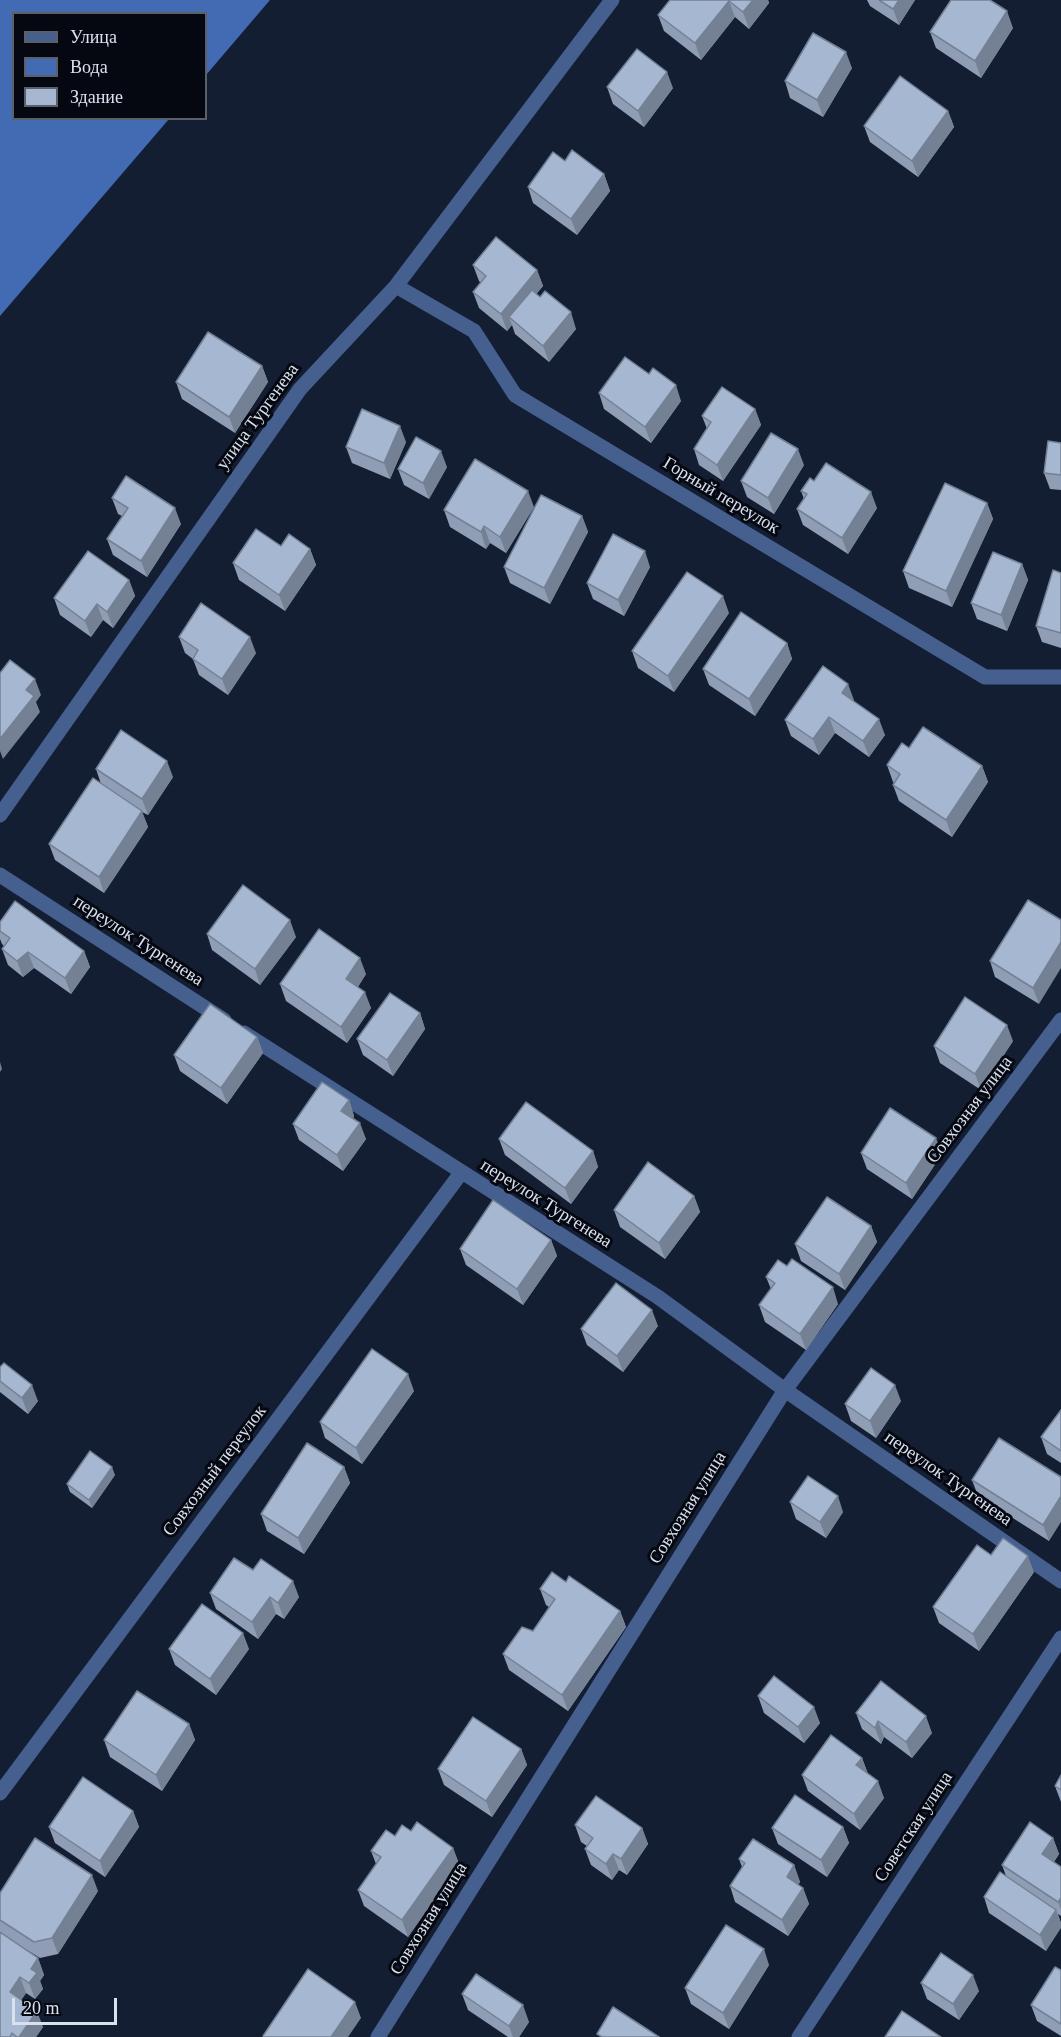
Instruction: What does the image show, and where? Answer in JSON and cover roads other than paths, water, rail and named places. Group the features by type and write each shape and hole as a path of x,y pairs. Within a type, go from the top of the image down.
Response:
{"street":[{"name":"улица Тургенева","path":"0,815 300,389 396,286 612,0"},
{"name":"Горный переулок","path":"396,286 474,331 515,395 986,677 1061,677"},
{"name":"переулок Тургенева","path":"0,875 461,1173 658,1297 785,1390 1061,1581"},
{"name":"Совхозная улица","path":"378,2037 785,1390 1061,1020"},
{"name":"Совхозный переулок","path":"0,1793 461,1173"},
{"name":"Советская улица","path":"799,2037 1061,1638"}],"water":[{"path":"0,0 270,0 207,74 207,12 12,12 12,120 168,120 0,316"}]}
